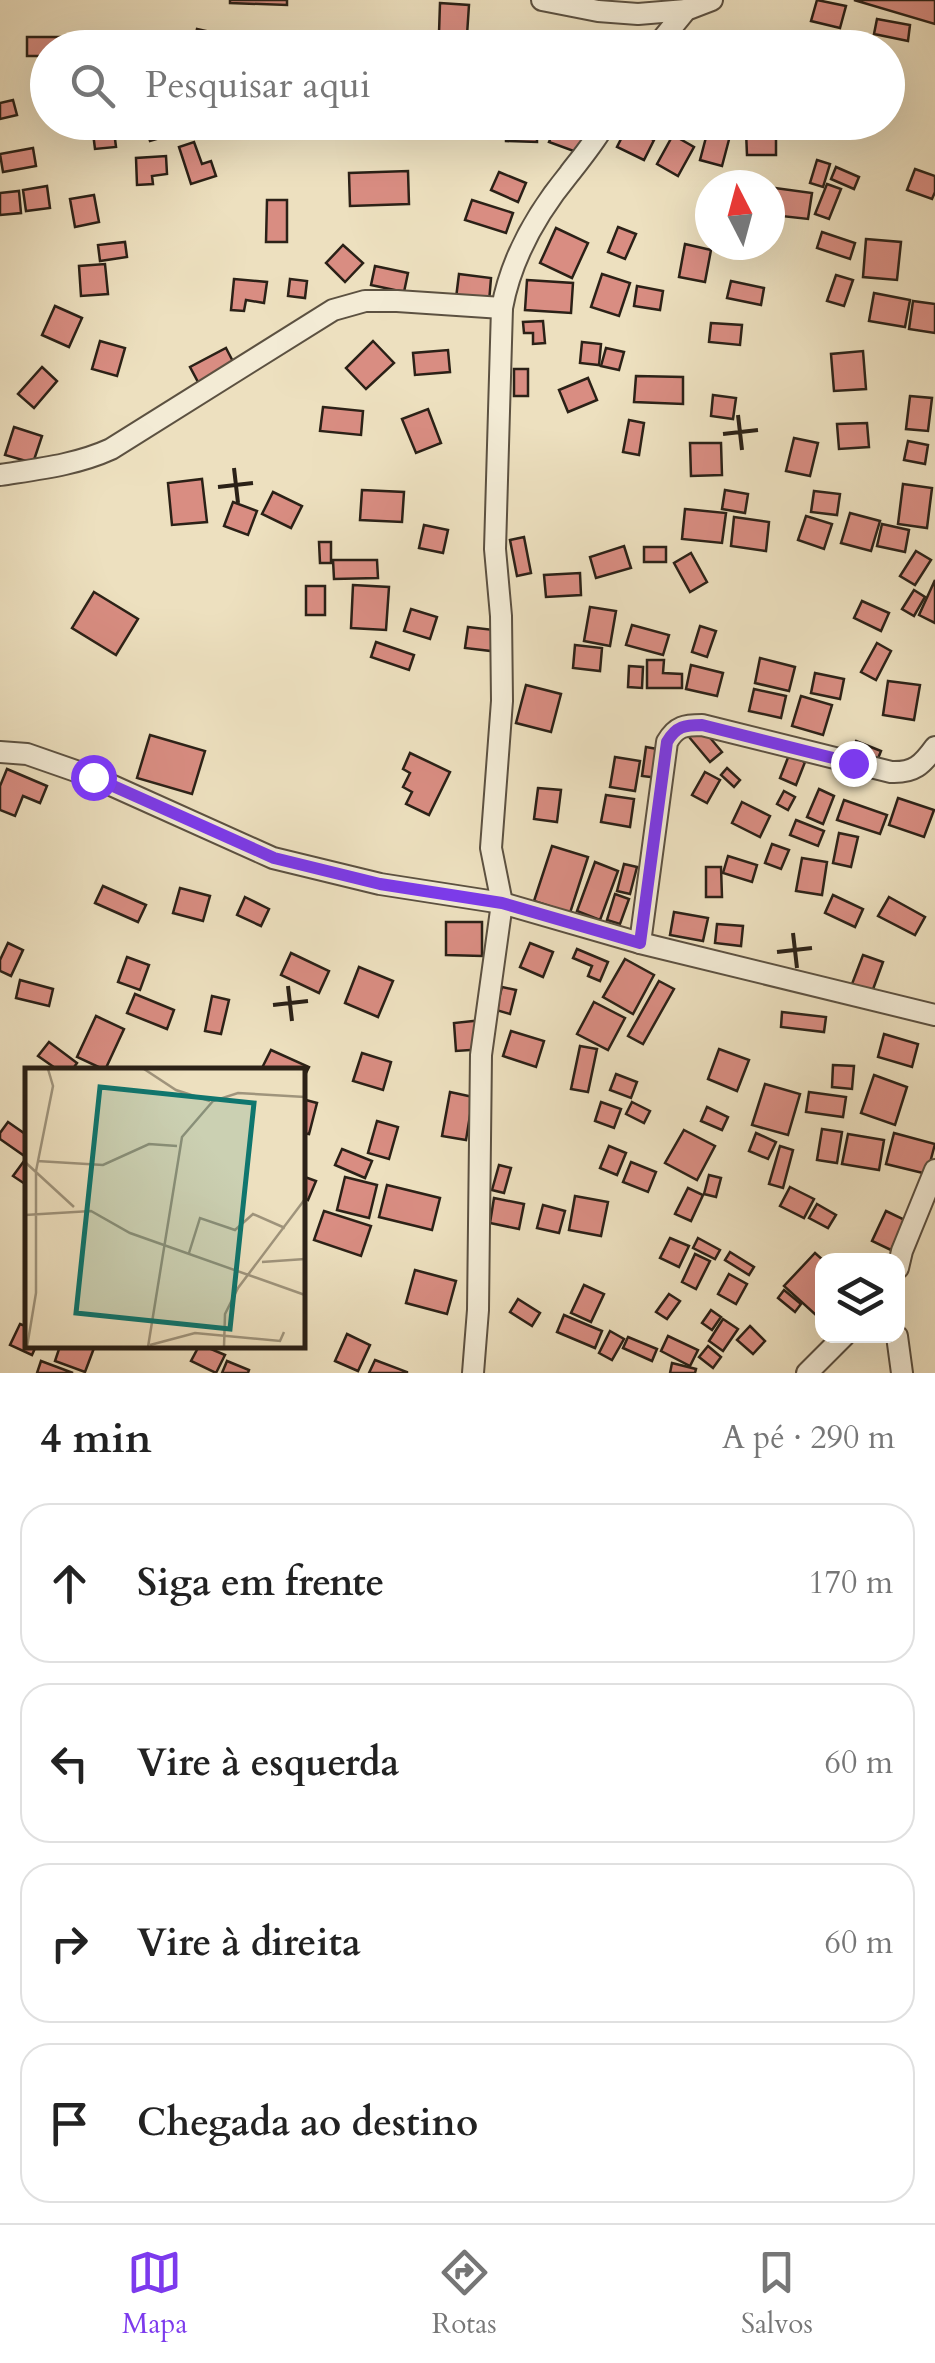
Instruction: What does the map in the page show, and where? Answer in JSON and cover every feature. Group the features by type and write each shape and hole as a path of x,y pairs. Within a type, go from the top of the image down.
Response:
{"street":[{"path":"542,0 638,14 686,10 712,0"},
{"path":"670,30 686,10"},
{"path":"473,1373 478,1310 482,1055 502,903 491,848 502,701 496,549 502,308 514,266 544,208 596,140"},
{"path":"0,475 92,458 111,449 333,310 365,302 398,301 502,308"},
{"path":"640,943 667,742 677,728 702,725 891,772 918,769 935,747"},
{"path":"0,752 27,754 93,777 274,858 380,884 502,903 640,943 935,1015"},
{"path":"902,1253 935,1170"},
{"path":"807,1373 837,1343"},
{"path":"898,1343 902,1373"}],"building":[{"path":"287,0 287,5 230,3"},
{"path":"817,0 846,6 840,28 811,21"},
{"path":"854,0 935,0 935,24"},
{"path":"440,3 469,5 467,30 439,30"},
{"path":"877,19 910,25 908,41 905,30 875,30"},
{"path":"13,100 17,115 0,119 0,103"},
{"path":"94,140 115,140 116,147 95,149"},
{"path":"550,140 584,140 579,153"},
{"path":"620,140 654,140 644,160 617,147"},
{"path":"670,140 682,140 694,147 678,176 657,164"},
{"path":"705,140 729,140 722,166 700,160"},
{"path":"746,140 776,140 776,155 747,155"},
{"path":"194,142 202,164 211,161 216,176 191,184 179,147"},
{"path":"33,148 36,166 3,172 0,154"},
{"path":"166,156 167,174 152,176 153,184 137,185 136,158"},
{"path":"817,160 830,164 823,187 810,183"},
{"path":"836,167 859,177 854,189 831,179"},
{"path":"915,169 935,176 932,199 907,190"},
{"path":"408,171 409,204 350,206 349,173"},
{"path":"499,172 526,183 518,202 491,190"},
{"path":"827,184 841,189 829,219 815,214"},
{"path":"47,186 50,208 26,211 23,190"},
{"path":"785,189 812,193 808,219 785,216"},
{"path":"19,191 21,213 0,215 0,193"},
{"path":"94,195 99,222 75,227 70,199"},
{"path":"267,200 287,200 287,242 266,242"},
{"path":"472,200 513,213 506,233 465,220"},
{"path":"618,227 636,234 625,259 608,252"},
{"path":"556,228 588,243 572,278 540,263"},
{"path":"822,232 855,243 850,259 817,248"},
{"path":"866,239 901,242 897,280 863,277"},
{"path":"125,242 127,257 100,261 98,245"},
{"path":"685,244 695,246 695,260 709,260 705,282 679,277"},
{"path":"343,245 363,263 345,282 326,263"},
{"path":"105,264 108,294 81,296 79,266"},
{"path":"375,266 408,273 404,292 371,285"},
{"path":"459,274 491,278 489,302 456,298"},
{"path":"602,274 630,283 619,316 591,307"},
{"path":"836,275 853,280 844,306 827,301"},
{"path":"234,279 267,282 264,303 246,300 244,311 231,310"},
{"path":"290,279 307,281 305,298 288,296"},
{"path":"527,280 573,283 571,313 525,310"},
{"path":"731,281 764,288 761,305 727,298"},
{"path":"637,286 663,291 660,310 634,306"},
{"path":"874,293 910,300 905,327 869,321"},
{"path":"913,301 935,304 935,333 909,329"},
{"path":"55,306 82,318 69,347 42,335"},
{"path":"543,321 545,343 533,344 533,333 524,333 523,322"},
{"path":"711,323 742,325 740,345 709,342"},
{"path":"100,341 125,348 117,376 92,369"},
{"path":"373,341 394,363 366,389 346,368"},
{"path":"582,342 601,344 599,365 580,363"},
{"path":"226,348 241,377 205,395 190,367"},
{"path":"606,348 624,352 619,370 601,366"},
{"path":"448,350 450,372 415,375 413,353"},
{"path":"863,351 866,389 834,391 831,354"},
{"path":"42,367 57,381 34,408 18,394"},
{"path":"514,369 528,369 528,396 514,396"},
{"path":"636,376 683,377 683,404 634,402"},
{"path":"588,378 597,400 568,412 559,390"},
{"path":"713,395 736,398 733,419 711,416"},
{"path":"910,396 932,398 928,431 906,429"},
{"path":"323,407 363,411 361,435 320,431"},
{"path":"428,409 441,443 416,453 402,419"},
{"path":"629,420 644,423 639,455 623,452"},
{"path":"867,423 869,447 839,449 837,424"},
{"path":"14,427 42,436 33,463 5,455"},
{"path":"794,438 818,443 810,476 786,471"},
{"path":"908,441 928,445 925,464 904,460"},
{"path":"690,443 721,443 722,475 691,476"},
{"path":"202,479 207,522 172,525 168,483"},
{"path":"903,484 932,488 927,528 898,524"},
{"path":"362,490 404,492 402,522 360,520"},
{"path":"725,490 748,494 745,513 722,509"},
{"path":"814,491 840,494 837,515 811,512"},
{"path":"273,492 302,506 291,528 262,514"},
{"path":"233,502 257,511 248,535 224,526"},
{"path":"685,509 726,513 722,543 682,539"},
{"path":"850,513 880,521 871,551 841,543"},
{"path":"806,516 832,524 824,549 798,540"},
{"path":"734,517 769,522 766,551 731,546"},
{"path":"882,524 909,530 905,552 877,546"},
{"path":"424,525 448,530 443,553 419,548"},
{"path":"524,537 531,573 517,576 510,540"},
{"path":"319,542 331,542 331,563 320,563"},
{"path":"624,546 631,568 596,578 590,557"},
{"path":"644,547 666,547 666,562 644,562"},
{"path":"916,551 931,560 915,585 900,576"},
{"path":"691,553 707,582 690,592 674,563"},
{"path":"333,560 377,560 378,578 334,579"},
{"path":"580,573 581,595 546,597 544,575"},
{"path":"935,580 935,623 919,615"},
{"path":"353,585 389,587 386,630 351,628"},
{"path":"306,586 325,586 325,615 306,615"},
{"path":"914,590 925,597 914,616 902,609"},
{"path":"94,592 138,619 116,655 72,628"},
{"path":"862,601 889,613 881,631 854,618"},
{"path":"590,607 616,611 610,646 584,641"},
{"path":"411,609 437,617 430,639 404,631"},
{"path":"632,625 669,635 663,655 626,645"},
{"path":"700,626 716,631 707,657 692,652"},
{"path":"468,627 494,630 491,651 465,648"},
{"path":"376,642 414,655 409,670 371,657"},
{"path":"877,643 891,651 876,680 861,672"},
{"path":"575,645 602,648 600,671 573,668"},
{"path":"760,658 795,667 789,691 755,683"},
{"path":"647,660 664,660 663,673 682,674 682,688 647,688"},
{"path":"691,665 723,673 717,696 686,689"},
{"path":"629,666 643,667 642,688 628,687"},
{"path":"815,673 844,679 840,699 811,693"},
{"path":"888,681 920,685 914,720 883,715"},
{"path":"526,685 561,694 551,732 516,723"},
{"path":"754,689 786,696 781,718 749,711"},
{"path":"801,696 832,705 823,735 792,726"},
{"path":"701,727 722,752 710,762 689,737"},
{"path":"150,735 205,751 192,794 137,778"},
{"path":"856,741 881,751 871,776 846,765"},
{"path":"646,747 663,750 659,778 642,776"},
{"path":"410,753 450,772 429,815 406,804 412,792 403,787 410,773 403,769"},
{"path":"789,755 805,762 796,785 780,778"},
{"path":"615,757 640,761 635,791 610,787"},
{"path":"727,768 740,780 734,787 721,775"},
{"path":"7,769 47,786 40,803 23,796 15,816 0,810 0,786"},
{"path":"705,772 720,780 707,803 692,795"},
{"path":"538,788 561,790 557,822 534,819"},
{"path":"819,789 834,796 823,824 807,817"},
{"path":"784,791 795,797 788,810 777,804"},
{"path":"606,795 634,799 630,827 601,822"},
{"path":"898,798 934,810 924,837 889,825"},
{"path":"844,800 887,815 880,834 837,820"},
{"path":"742,802 770,816 760,837 732,823"},
{"path":"796,820 824,831 818,846 790,835"},
{"path":"839,833 858,837 851,867 833,863"},
{"path":"772,844 789,850 781,869 765,863"},
{"path":"552,846 588,857 570,913 534,901"},
{"path":"728,856 757,865 752,882 723,873"},
{"path":"802,858 827,862 822,895 796,891"},
{"path":"595,862 618,871 600,920 577,911"},
{"path":"624,864 637,867 630,894 617,891"},
{"path":"706,867 721,867 722,897 706,897"},
{"path":"103,886 146,905 138,922 95,903"},
{"path":"180,888 210,896 203,921 173,913"},
{"path":"615,894 629,899 620,924 607,920"},
{"path":"833,895 863,909 855,927 825,913"},
{"path":"245,897 269,909 261,926 237,915"},
{"path":"889,897 925,917 915,935 878,916"},
{"path":"674,912 708,918 703,941 670,935"},
{"path":"446,922 482,922 482,956 446,955"},
{"path":"717,924 743,926 741,946 715,943"},
{"path":"8,943 23,950 11,976 0,971 0,960"},
{"path":"530,943 553,952 543,977 520,967"},
{"path":"577,949 608,962 600,981 588,976 592,966 573,958"},
{"path":"291,953 329,971 319,993 281,975"},
{"path":"863,955 883,962 872,992 852,984"},
{"path":"127,957 149,965 140,990 118,982"},
{"path":"625,959 654,975 633,1014 603,997"},
{"path":"359,967 393,981 378,1017 345,1003"},
{"path":"20,980 53,989 49,1006 16,998"},
{"path":"659,981 674,989 643,1044 628,1036"},
{"path":"502,987 516,990 510,1014 496,1010"},
{"path":"135,994 174,1010 167,1029 127,1013"},
{"path":"212,996 229,1000 221,1034 205,1031"},
{"path":"594,1002 625,1018 608,1050 577,1034"},
{"path":"782,1012 826,1017 824,1032 781,1027"},
{"path":"96,1016 124,1029 106,1068 77,1057"},
{"path":"483,1020 485,1049 456,1051 454,1023"},
{"path":"511,1031 544,1041 536,1067 503,1056"},
{"path":"884,1034 918,1044 912,1067 878,1057"},
{"path":"49,1042 77,1063 73,1068 55,1068 38,1056"},
{"path":"580,1046 597,1049 588,1092 571,1089"},
{"path":"719,1049 749,1060 737,1091 708,1079"},
{"path":"271,1050 309,1067 305,1075 305,1068 262,1068"},
{"path":"362,1053 391,1062 383,1090 353,1081"},
{"path":"833,1065 854,1066 852,1089 832,1087"},
{"path":"616,1074 637,1082 631,1098 610,1090"},
{"path":"874,1075 907,1087 895,1125 861,1113"},
{"path":"765,1084 800,1094 788,1135 752,1125"},
{"path":"450,1092 473,1097 466,1140 442,1136"},
{"path":"809,1092 846,1097 843,1117 806,1112"},
{"path":"305,1100 317,1103 309,1134 305,1133"},
{"path":"601,1102 621,1109 614,1128 595,1121"},
{"path":"632,1102 650,1111 644,1123 626,1114"},
{"path":"707,1107 728,1117 722,1130 701,1121"},
{"path":"377,1121 398,1127 389,1159 368,1153"},
{"path":"8,1122 25,1134 23,1155 0,1139"},
{"path":"822,1129 842,1132 837,1163 817,1160"},
{"path":"684,1130 715,1146 697,1180 665,1163"},
{"path":"756,1133 776,1142 768,1159 749,1151"},
{"path":"894,1133 935,1144 927,1174 886,1164"},
{"path":"848,1134 884,1140 879,1170 842,1164"},
{"path":"609,1146 626,1153 617,1175 600,1168"},
{"path":"780,1146 793,1150 783,1188 769,1184"},
{"path":"342,1149 372,1161 365,1178 335,1165"},
{"path":"24,1161 25,1162 25,1184 13,1176"},
{"path":"631,1162 656,1172 648,1192 623,1182"},
{"path":"499,1165 511,1168 504,1193 492,1190"},
{"path":"709,1175 721,1178 716,1197 704,1194"},
{"path":"305,1177 316,1181 308,1200 305,1198"},
{"path":"345,1177 377,1185 369,1218 337,1210"},
{"path":"387,1185 440,1198 432,1230 379,1217"},
{"path":"790,1187 814,1199 804,1218 780,1206"},
{"path":"688,1188 703,1195 691,1221 675,1214"},
{"path":"575,1196 608,1202 601,1236 569,1230"},
{"path":"494,1198 524,1204 519,1229 490,1223"},
{"path":"817,1204 836,1215 828,1228 809,1218"},
{"path":"543,1205 565,1211 559,1233 537,1228"},
{"path":"324,1211 371,1226 361,1256 314,1240"},
{"path":"886,1211 905,1220 891,1250 872,1241"},
{"path":"670,1238 689,1246 679,1267 660,1258"},
{"path":"698,1238 720,1250 715,1259 693,1248"},
{"path":"730,1252 754,1267 749,1275 725,1260"},
{"path":"815,1253 815,1314 784,1286"},
{"path":"695,1254 710,1261 696,1289 682,1282"},
{"path":"415,1270 456,1281 447,1314 406,1303"},
{"path":"729,1274 747,1284 736,1304 718,1294"},
{"path":"584,1285 604,1294 591,1322 571,1313"},
{"path":"784,1290 801,1304 795,1312 778,1298"},
{"path":"669,1294 680,1301 667,1319 656,1312"},
{"path":"518,1299 540,1313 532,1326 510,1312"},
{"path":"711,1310 721,1317 712,1330 702,1323"},
{"path":"564,1315 602,1331 595,1348 557,1332"},
{"path":"723,1319 738,1329 723,1351 709,1341"},
{"path":"20,1324 25,1326 25,1348 35,1348 32,1355 10,1345"},
{"path":"750,1326 765,1341 753,1354 737,1340"},
{"path":"610,1331 624,1339 612,1360 599,1353"},
{"path":"347,1334 370,1345 358,1371 335,1361"},
{"path":"668,1336 698,1350 690,1366 661,1351"},
{"path":"628,1337 657,1349 652,1361 623,1348"},
{"path":"708,1346 721,1357 713,1368 699,1357"},
{"path":"59,1348 94,1348 85,1372 55,1361"},
{"path":"198,1348 225,1355 216,1373 191,1361"},
{"path":"375,1360 407,1372 407,1373 369,1373"},
{"path":"41,1361 73,1373 37,1373"},
{"path":"227,1361 249,1370 248,1373 222,1373"},
{"path":"672,1363 696,1369 695,1373 670,1373"}],"route":[{"path":"93,777 274,858 380,884 502,903 640,943 667,742 672,732 683,726 702,725 853,763"}]}
